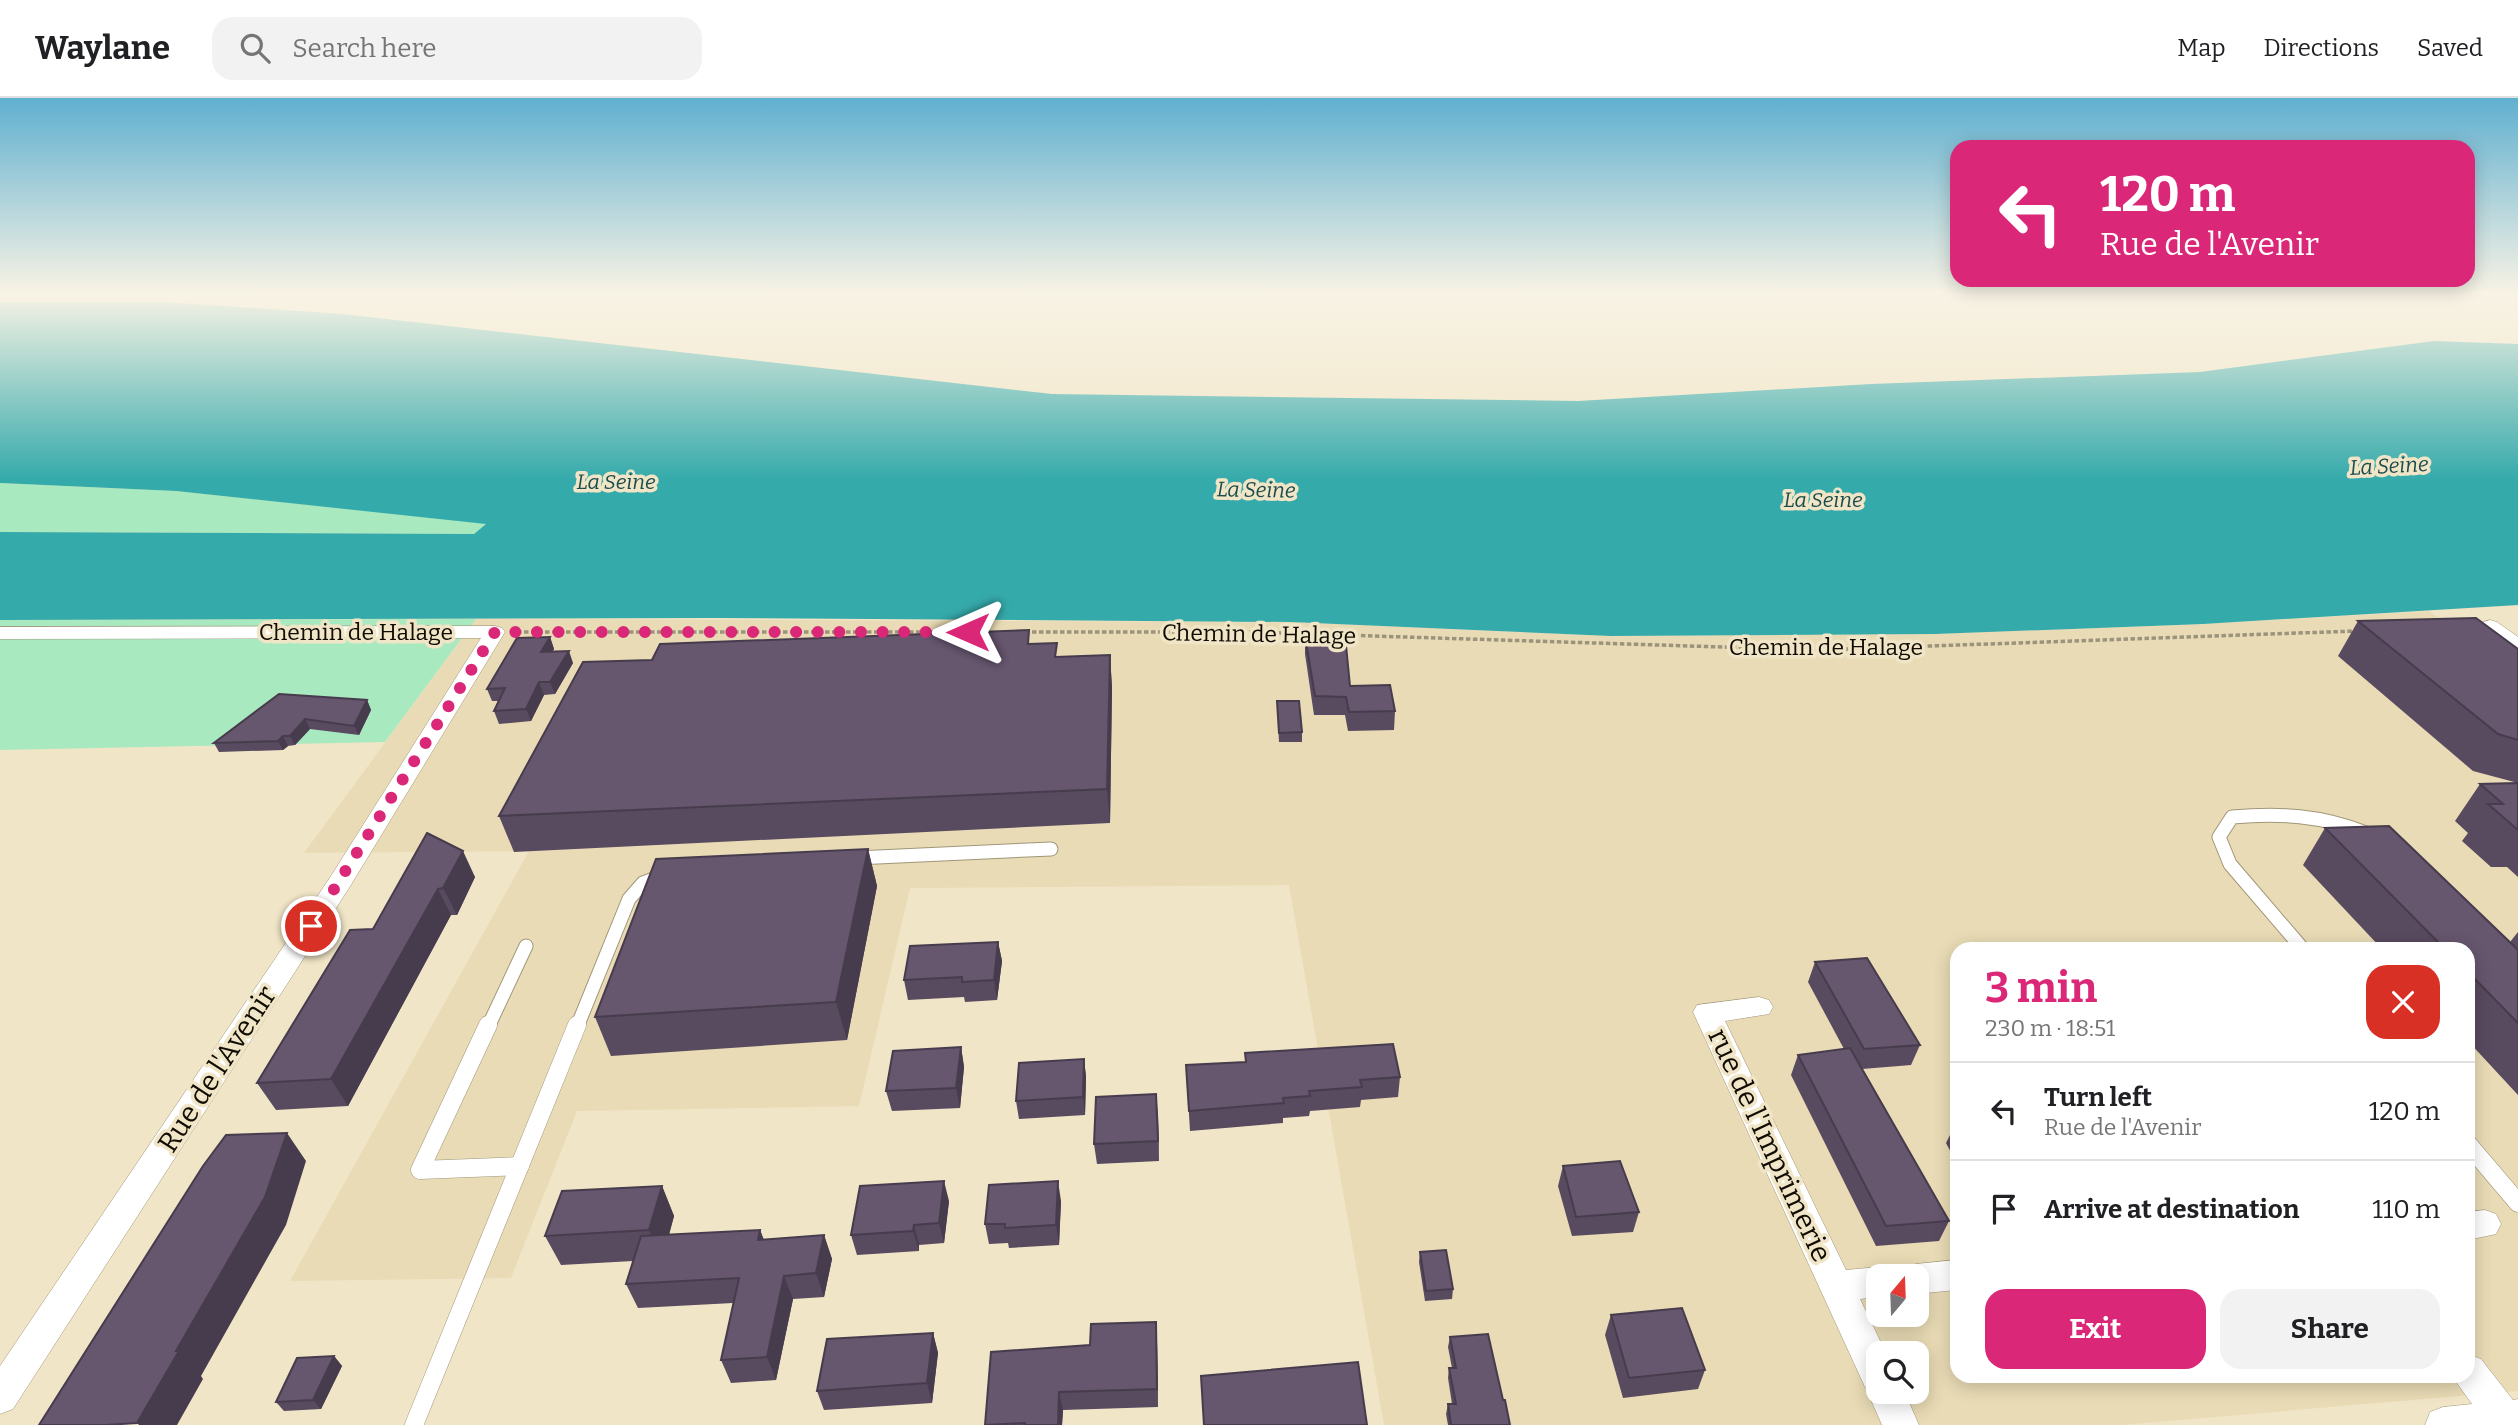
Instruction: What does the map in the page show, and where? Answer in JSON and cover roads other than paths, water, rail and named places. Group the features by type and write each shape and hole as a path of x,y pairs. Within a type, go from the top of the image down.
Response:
{"street":[{"path":"2490,626 2518,646"},
{"name":"Chemin de Halage","path":"0,634 495,632"},
{"name":"Rue de l'Avenir","path":"0,1397 340,882 495,632"},
{"name":"rue de l'Imprimerie","path":"1759,1007 1707,1012 1866,1350"},
{"path":"1929,1278 1950,1276"},
{"name":"rue de l'Imprimerie","path":"1836,1286 1866,1283"},
{"path":"2475,1378 2512,1418"},
{"path":"1891,1404 1901,1425"},
{"path":"2442,1425 2512,1418"}],"lane":[{"path":"2297,942 2230,864 2219,837 2232,817 2276,813 2341,823 2366,833 2375,840"},
{"path":"844,859 1051,849"},
{"path":"414,1425 629,899 643,884 674,871"},
{"path":"520,1166 419,1170 526,946"},
{"path":"2475,1152 2518,1203"}],"water":[{"name":"La Seine","path":"0,356 714,356 1052,394 1578,401 1871,384 2200,372 2321,356 2518,356 2518,605 2203,624 1935,634 1611,636 1290,622 714,618 0,620 0,532 474,534 486,524 176,491 0,483"}]}
